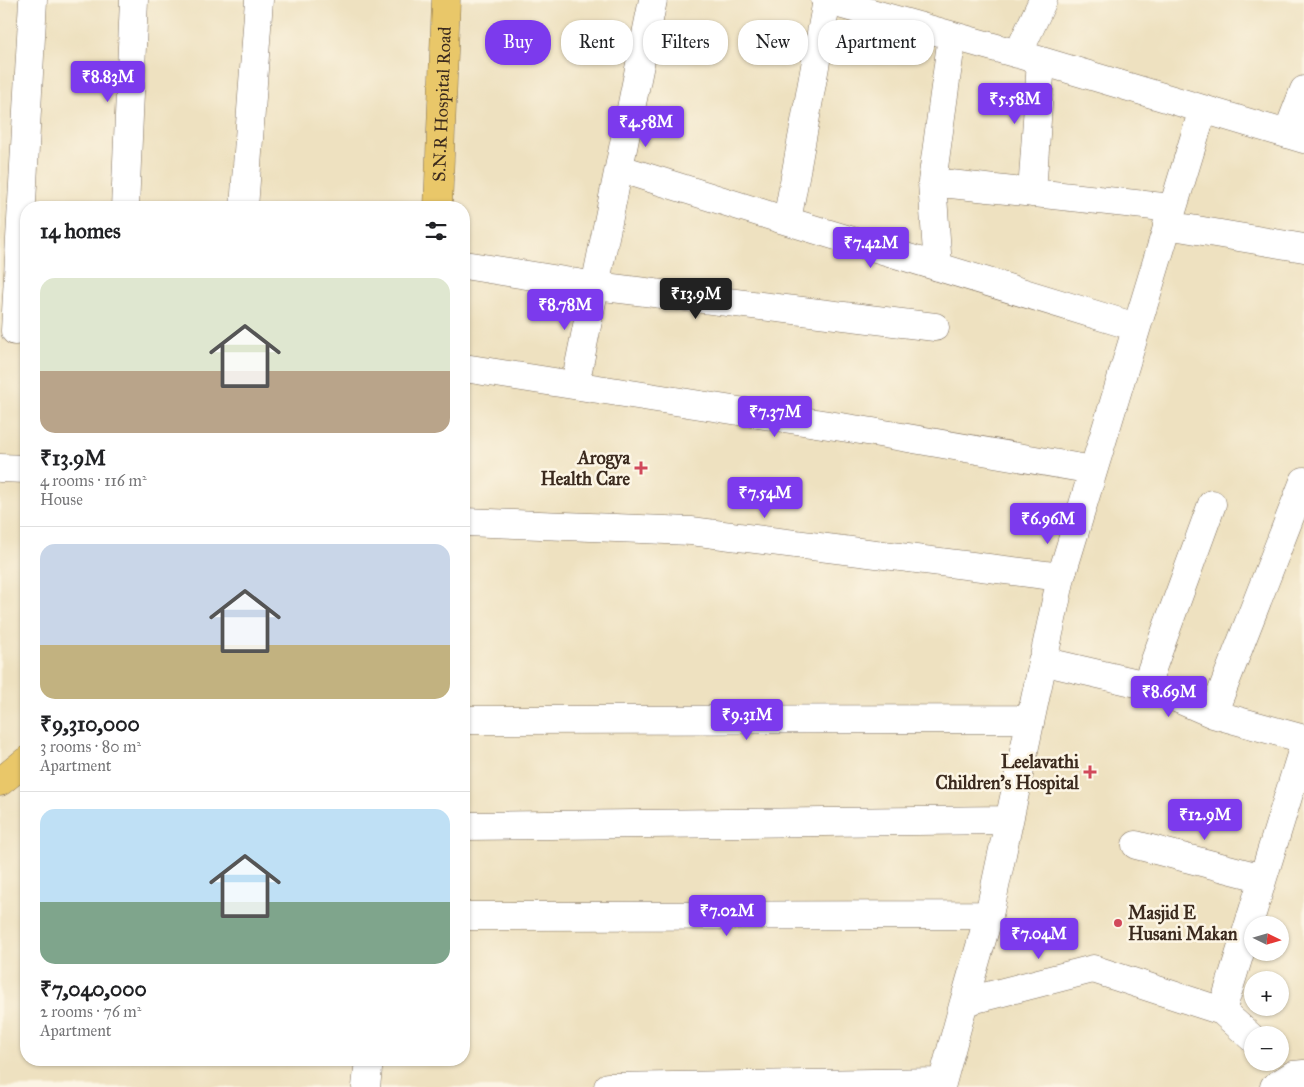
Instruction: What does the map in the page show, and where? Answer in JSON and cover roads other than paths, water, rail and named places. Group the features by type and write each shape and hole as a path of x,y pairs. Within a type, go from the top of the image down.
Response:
{"main road":[{"name":"S.N.R Hospital Road","path":"438,201 446,0"},
{"path":"0,782 20,766"}],"street":[{"path":"21,201 33,0"},
{"path":"125,201 134,0"},
{"path":"245,201 259,0"},
{"path":"575,386 653,0"},
{"path":"787,222 826,0 1029,57 1296,136 1304,90"},
{"path":"1032,193 1029,57 1044,0"},
{"path":"938,267 932,182 952,36"},
{"path":"608,1087 941,1084 990,915 1008,820 1061,577 1203,109"},
{"path":"620,168 787,222 1136,327"},
{"path":"932,182 1032,193 1170,217 1304,248"},
{"path":"14,331 20,226"},
{"path":"470,266 596,286 935,327"},
{"path":"470,369 873,432 1093,470"},
{"path":"0,468 20,469"},
{"path":"1213,714 1303,487"},
{"path":"1146,685 1212,504"},
{"path":"470,522 691,531 1061,577"},
{"path":"1042,661 1146,685 1213,714 1304,739"},
{"path":"470,720 1030,719"},
{"path":"1222,1011 1304,745"},
{"path":"470,826 1008,820"},
{"path":"1136,845 1263,878"},
{"path":"470,916 990,915"},
{"path":"964,1002 1093,969 1222,1011 1244,1031"},
{"path":"366,1087 368,1066"}],"place":[{"name":"Arogya Health Care","path":"641,468"},
{"name":"Leelavathi Children's Hospital","path":"1090,772"},
{"name":"Masjid E Husani Makan","path":"1118,923"}]}
